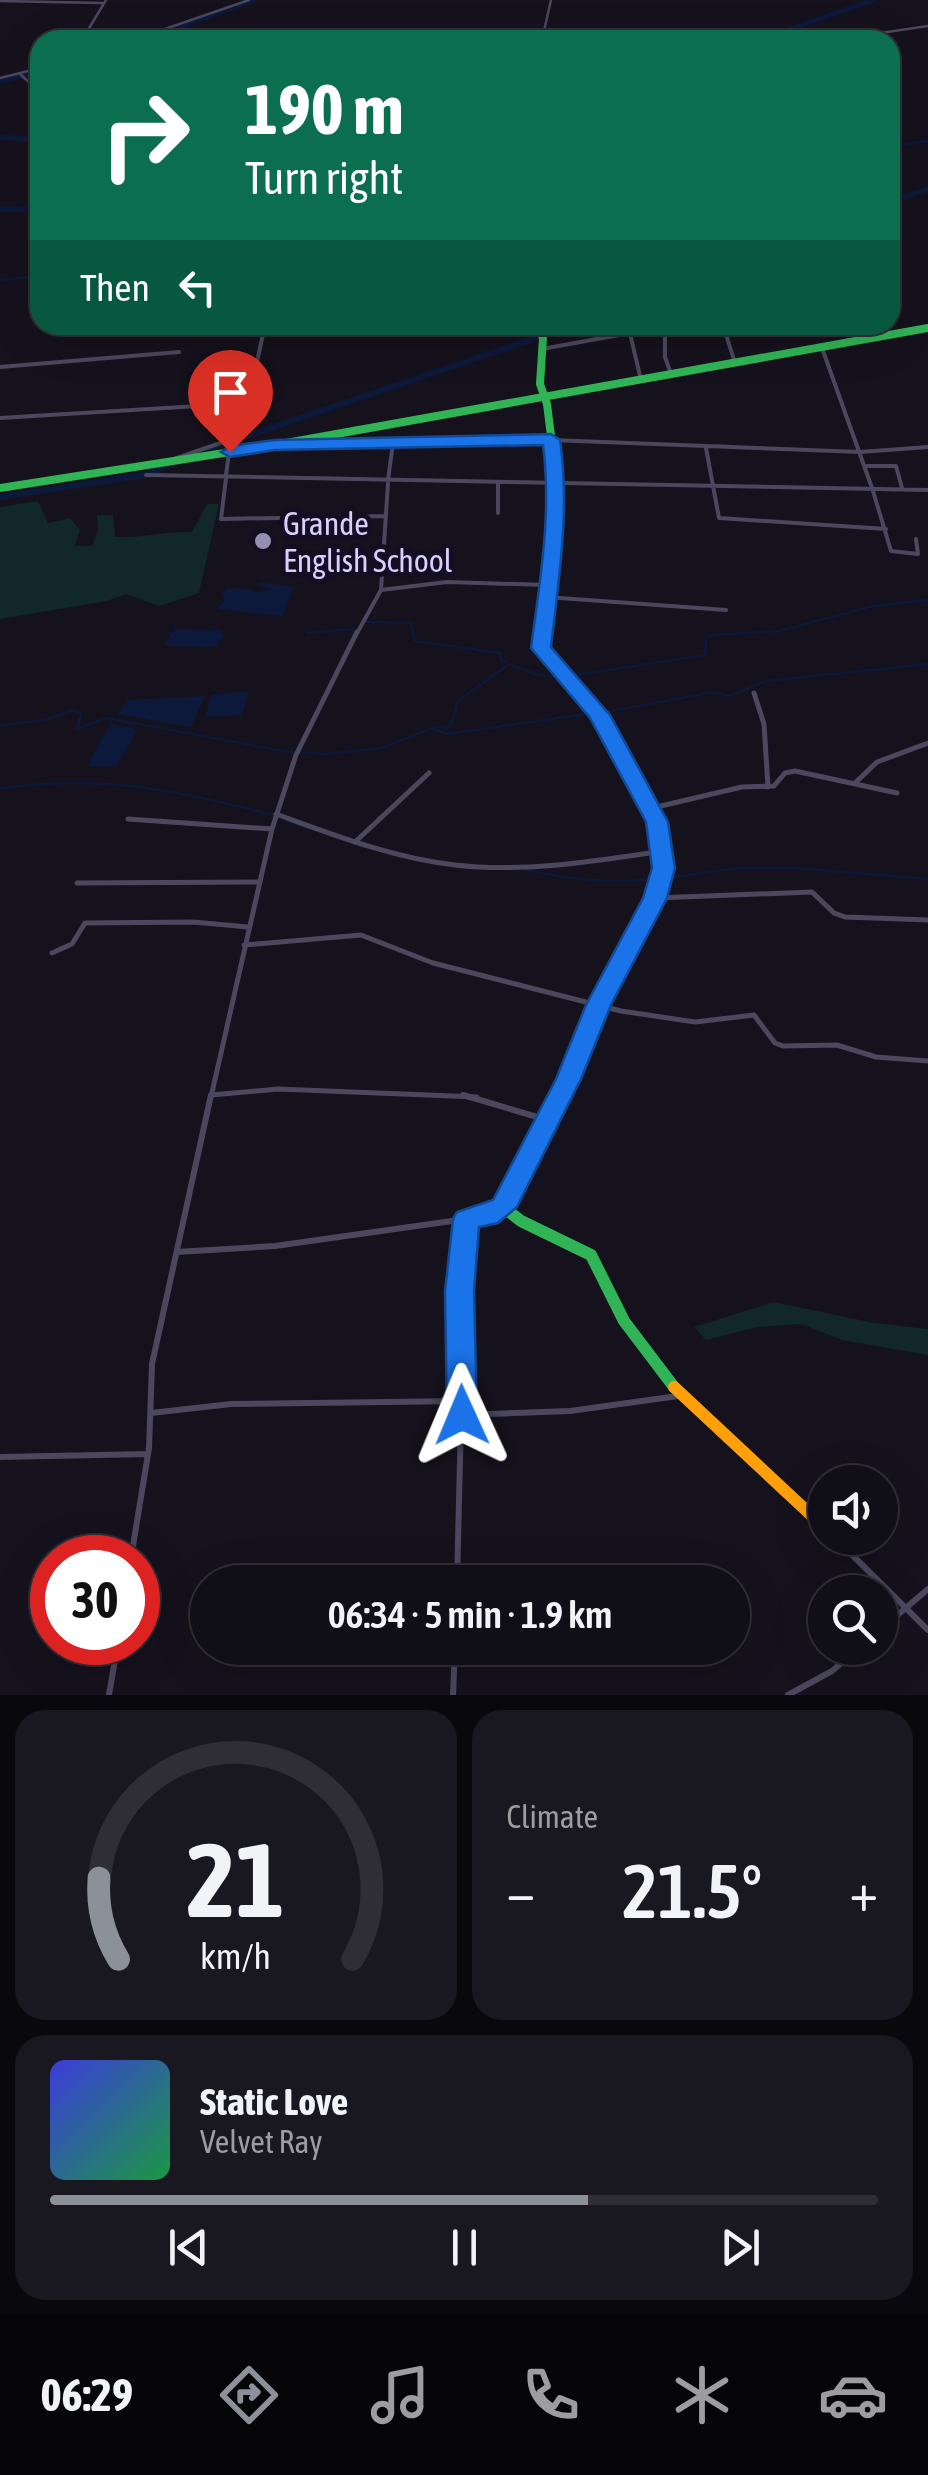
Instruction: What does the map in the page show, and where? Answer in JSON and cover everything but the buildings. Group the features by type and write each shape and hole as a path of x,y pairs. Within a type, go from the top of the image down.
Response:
{"street":[{"path":"162,30 249,0"},
{"path":"544,30 550,0"},
{"path":"0,2 104,2"},
{"path":"88,30 104,2"},
{"path":"900,30 928,26"},
{"path":"0,78 30,72"},
{"path":"21,75 30,83"},
{"path":"900,333 928,328"},
{"path":"263,335 219,518 385,516"},
{"path":"176,1252 276,1246 488,1216 503,1207 598,1005 655,898 664,868 652,808 597,713 541,648 557,485 540,384 540,337 585,335"},
{"path":"630,335 641,380"},
{"path":"665,335 665,357 671,374"},
{"path":"726,335 734,363"},
{"path":"275,445 891,335"},
{"path":"822,348 891,552 918,554 916,539"},
{"path":"0,367 179,352"},
{"path":"0,418 248,403"},
{"path":"0,488 176,459 234,445 551,440 860,452 928,447"},
{"path":"136,1535 148,1454 152,1364 248,927 276,814 297,753 329,683 381,590 392,443"},
{"path":"176,459 193,458 234,445"},
{"path":"706,448 719,518 886,529"},
{"path":"865,466 896,466 902,488"},
{"path":"146,475 928,490"},
{"path":"498,484 498,512"},
{"path":"381,590 447,582 726,610"},
{"path":"754,694 764,724 768,787"},
{"path":"855,783 877,762 928,743"},
{"path":"652,808 742,787 774,786 785,773 795,771 897,793"},
{"path":"355,842 429,772"},
{"path":"276,814 355,842 478,867 547,866 663,851"},
{"path":"128,819 272,829"},
{"path":"77,882 260,882"},
{"path":"655,898 812,892 834,914 844,917 928,920"},
{"path":"52,954 72,944 85,923 193,922 248,927"},
{"path":"244,945 361,935 433,964 598,1005 695,1022 754,1016 782,1046 837,1045 876,1057 928,1061"},
{"path":"211,1095 278,1089 458,1094 547,1120"},
{"path":"503,1207 512,1218 552,1231 593,1257 617,1310 652,1363 680,1396 808,1513"},
{"path":"458,1565 462,1415 460,1291 466,1219"},
{"path":"462,1415 527,1415 638,1405 680,1396"},
{"path":"150,1413 231,1404 462,1401"},
{"path":"0,1457 148,1454"},
{"path":"854,1555 904,1610 928,1630"},
{"path":"898,1615 928,1589"},
{"path":"109,1695 114,1665"},
{"path":"454,1695 455,1665"},
{"path":"788,1695 839,1665"}],"green space":[{"path":"38,501 48,523 70,518 80,530 75,546 92,546 98,530 97,515 113,515 115,537 192,532 207,504 219,504 199,593 159,606 126,594 107,601 0,619 0,507"},
{"path":"774,1302 874,1323 928,1329 928,1355 842,1340 801,1324 758,1327 706,1340 694,1327"}],"water":[{"path":"259,582 294,587 282,616 217,609 225,600 222,594 227,588 253,589 253,593 271,589 257,585"},
{"path":"175,629 220,630 224,636 214,647 167,646 164,644"},
{"path":"249,691 242,715 205,717 211,695"},
{"path":"205,696 191,727 117,714 127,700"},
{"path":"110,724 138,729 116,767 87,766"}],"waterway":[{"path":"172,30 254,0"},
{"path":"787,30 874,0"},
{"path":"0,81 30,74"},
{"path":"0,137 30,139"},
{"path":"900,145 928,141"},
{"path":"900,198 928,189"},
{"path":"0,209 30,209"},
{"path":"0,280 30,277"},
{"path":"209,449 545,335"},
{"path":"0,497 146,475 173,462"},
{"path":"570,676 705,655 706,638 712,635 779,631 873,606 928,600"},
{"path":"367,622 411,623 415,641 501,653 501,659 507,662"},
{"path":"307,633 354,629"},
{"path":"0,726 49,719 71,710 81,714 77,729 107,718 283,751 325,754 382,748 432,728 451,726 458,701 509,664 538,675 559,677"},
{"path":"601,713 714,692 729,696 767,681 928,664"},
{"path":"433,729 448,734 593,713"},
{"path":"0,789 70,783 138,787 273,815"},
{"path":"283,819 313,830"},
{"path":"667,878 738,868 795,868 928,879"},
{"path":"526,870 591,880 657,878"}],"traffic: fast":[{"path":"900,333 928,328"},
{"path":"542,335 540,384 547,404 557,484 541,648 599,715 652,808 664,868 655,898 599,1005 568,1079 503,1207 521,1221 591,1255 624,1321 674,1387"},
{"path":"0,488 275,445 889,335"}],"traffic: slow":[{"path":"674,1387 808,1512"}],"place":[{"name":"Grande English School","path":"263,541"}],"route":[{"path":"230,452 275,445 551,440 557,484 556,525 541,648 599,715 657,822 664,868 655,898 598,1005 568,1079 503,1207 495,1214 466,1219 460,1291 462,1415"}]}
